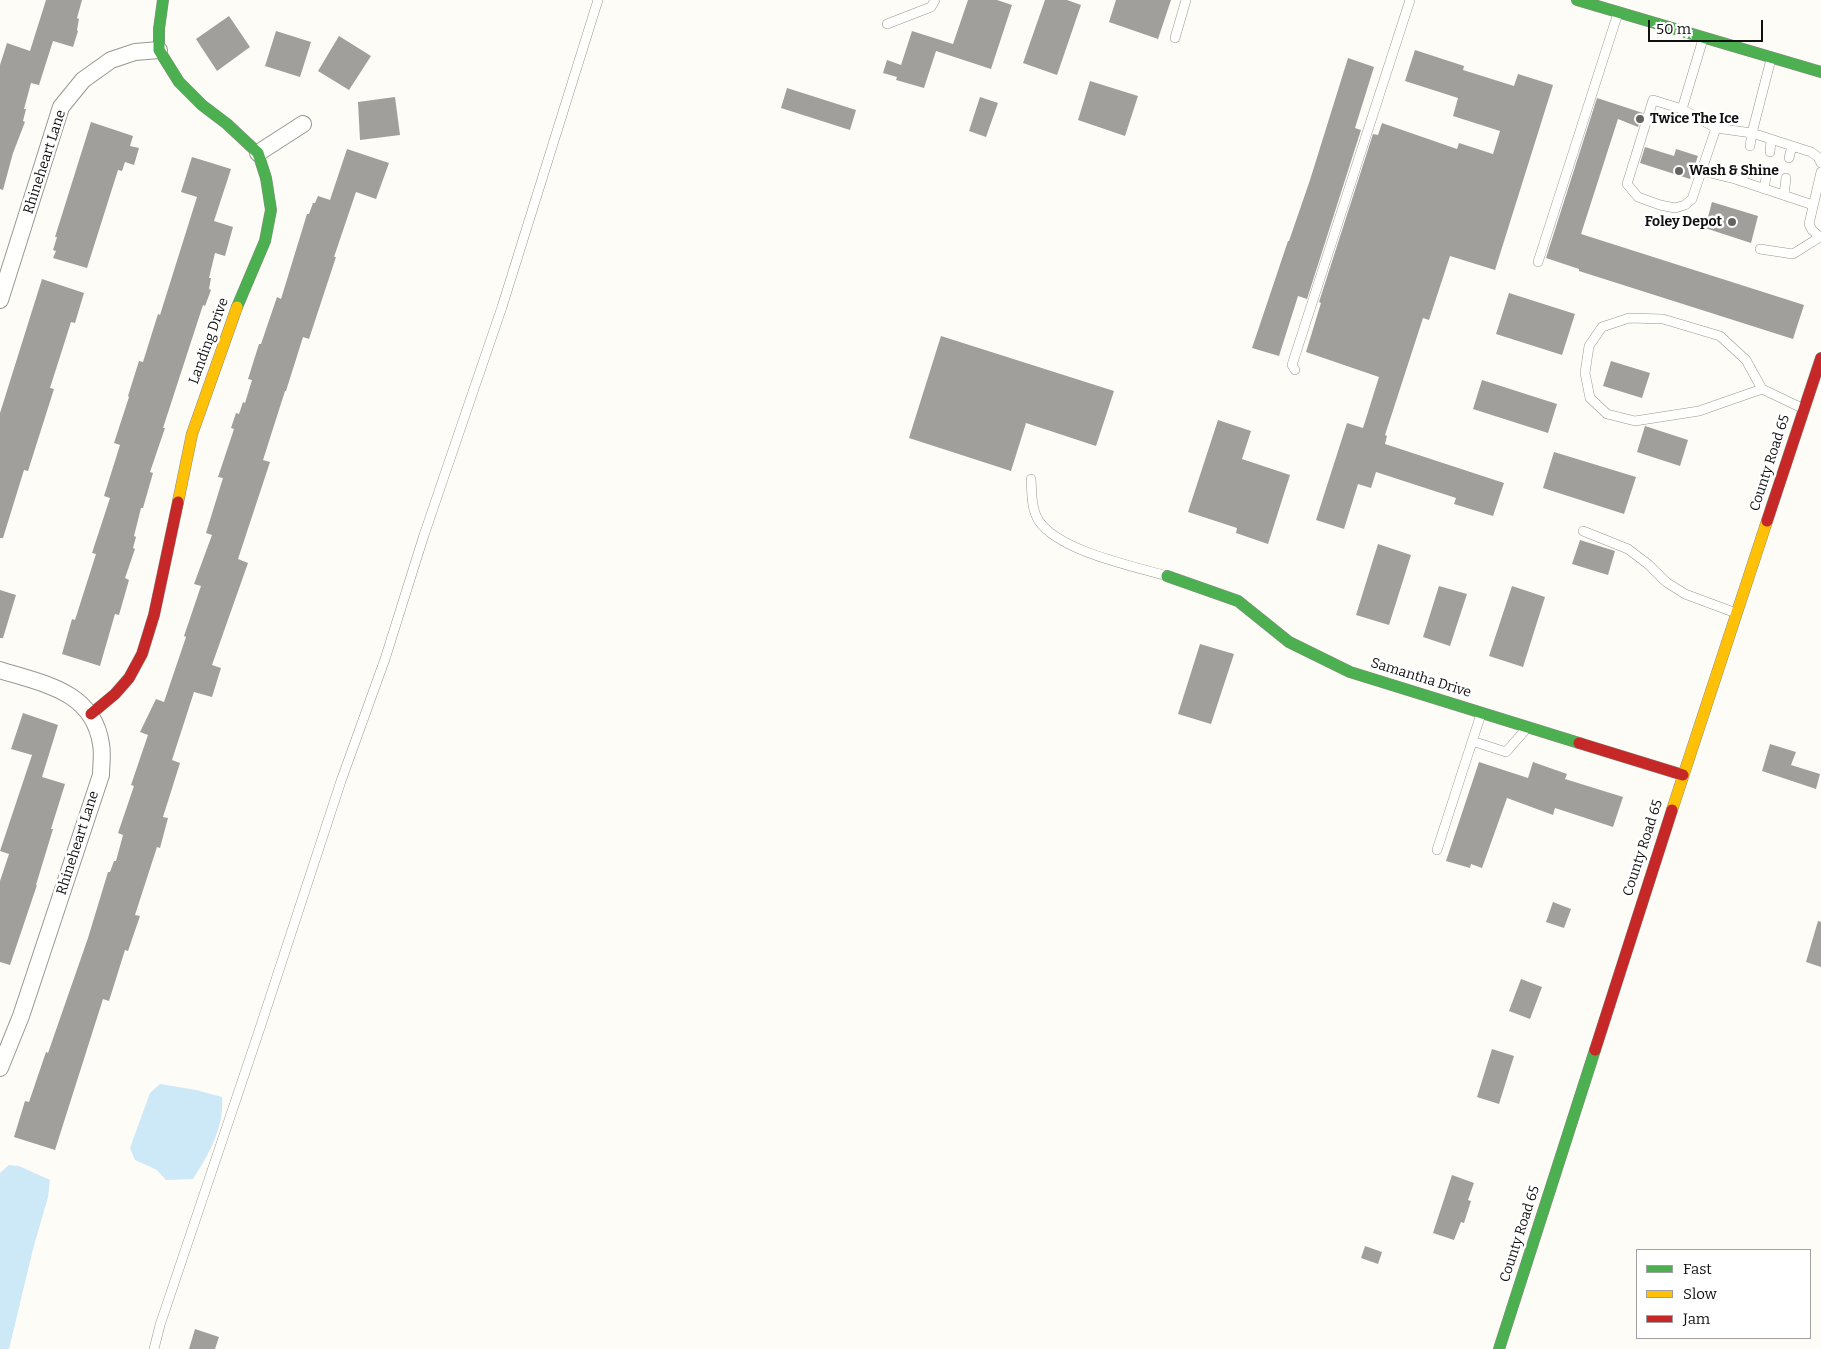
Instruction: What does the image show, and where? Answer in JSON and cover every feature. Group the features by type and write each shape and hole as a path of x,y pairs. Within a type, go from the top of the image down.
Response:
{"street":[{"path":"159,50 159,29 163,0"},
{"path":"1577,0 1821,72"},
{"name":"Landing Drive","path":"91,714 115,694 129,678 142,654 154,616 192,434 229,327 264,241 271,210 266,178 258,153 227,124 202,105 180,82 159,50"},
{"name":"Rhineheart Lane","path":"0,300 61,107 82,80 112,60 135,52 159,50"},
{"path":"258,153 302,124"},
{"name":"County Road 65","path":"1499,1349 1683,775 1821,358"},
{"name":"Samantha Drive","path":"1167,576 1238,601 1289,642 1350,672 1683,775"},
{"name":"Rhineheart Lane","path":"0,670 59,688 76,700 91,714 101,744 101,775 21,1016 0,1068"}],"lane":[{"path":"154,1349 163,1316 341,781 385,659 424,535 502,307 598,0"},
{"path":"887,24 931,7 935,0"},
{"path":"1175,38 1186,0"},
{"path":"1295,370 1292,365 1410,0"},
{"path":"1538,262 1618,13"},
{"path":"1682,109 1703,38"},
{"path":"1750,146 1771,58"},
{"path":"1716,128 1692,199 1685,205 1675,208 1638,197 1626,184 1653,100 1682,109 1716,128 1752,133 1811,152 1821,162"},
{"path":"1770,152 1771,140"},
{"path":"1789,158 1792,146"},
{"path":"1743,181 1746,168"},
{"path":"1702,171 1743,181 1813,205"},
{"path":"1764,188 1767,172"},
{"path":"1760,249 1793,254 1820,237 1812,230 1809,224 1821,172"},
{"path":"1784,195 1786,178"},
{"path":"1762,389 1699,411 1635,421 1608,414 1590,398 1585,373 1589,346 1602,327 1629,318 1663,319 1720,336 1746,360 1762,389 1804,409"},
{"path":"1031,479 1033,504 1039,521 1055,535 1073,546 1103,558 1167,576"},
{"path":"1582,530 1628,549 1649,565 1666,582 1685,594 1736,613"},
{"path":"1436,850 1481,713"},
{"path":"1472,741 1506,752 1528,727"}],"water":[{"path":"160,1084 196,1090 222,1097 221,1119 218,1130 210,1151 193,1179 166,1180 157,1170 135,1160 130,1148 150,1093"},
{"path":"9,1165 19,1166 50,1180 48,1197 33,1249 9,1349 0,1349 0,1173"}],"building":[{"path":"46,0 82,0 77,18 79,19 78,31 73,47 53,41 39,85 31,83 24,109 26,109 23,121 25,122 13,153 3,190 0,189 0,65 7,43 30,51"},
{"path":"968,0 997,0 1012,5 991,69 936,51 924,88 896,80 897,77 883,73 887,60 901,65 912,31 953,44"},
{"path":"1045,0 1067,0 1081,5 1057,75 1023,63"},
{"path":"1116,0 1171,0 1158,39 1109,22"},
{"path":"229,16 250,47 217,71 196,39"},
{"path":"276,31 311,42 300,77 265,66"},
{"path":"339,36 371,56 349,90 318,71"},
{"path":"1415,50 1464,66 1463,70 1514,86 1518,74 1553,85 1495,270 1450,256 1429,320 1423,318 1385,435 1387,436 1385,444 1504,483 1493,516 1454,504 1456,498 1376,472 1371,488 1358,484 1344,529 1316,520 1347,423 1363,428 1379,377 1306,352 1321,303 1319,302 1373,134 1378,135 1382,123 1457,149 1459,143 1493,154 1500,131 1453,116 1458,98 1405,81"},
{"path":"1348,58 1374,67 1355,128 1361,130 1307,299 1298,296 1279,356 1252,348 1310,180"},
{"path":"1090,81 1138,96 1125,136 1078,120"},
{"path":"787,88 856,110 850,130 781,108"},
{"path":"395,97 400,135 360,140 358,102"},
{"path":"980,97 998,103 986,137 969,131"},
{"path":"1597,98 1643,113 1638,127 1618,119 1581,234 1804,305 1793,339 1579,271 1579,269 1546,258"},
{"path":"91,122 133,136 130,146 139,148 134,165 125,162 122,171 118,170 87,268 53,258 56,251 53,250 57,237 55,237"},
{"name":"Wash & Shine","path":"1645,147 1674,156 1676,149 1698,156 1690,179 1640,163"},
{"path":"347,149 389,163 376,199 356,192 309,339 303,337 263,460 270,462 238,559 248,563 212,665 221,668 212,697 194,692 172,760 180,763 163,817 168,818 160,848 157,847 135,915 140,916 128,951 125,950 109,1001 103,999 55,1150 14,1137 25,1101 29,1102 46,1052 48,1053 88,938 108,872 110,872 114,861 116,861 123,835 118,833 134,786 131,785 148,735 140,732 156,699 164,702 186,637 184,636 201,586 194,584 212,535 206,533 223,478 218,477 234,429 231,428 236,413 239,414 243,402 245,403 252,380 248,379 259,344 261,344 277,297 281,299 307,214 309,214 318,196 330,200"},
{"path":"192,157 231,169 214,221 233,227 225,256 215,253 209,278 211,278 209,289 211,290 205,306 203,305 150,472 153,473 143,508 141,508 134,536 136,537 133,548 135,549 125,578 129,580 119,615 115,614 100,666 62,654 72,619 75,620 96,554 92,553 110,498 104,496 120,445 114,443 139,361 143,362 158,314 160,315 197,197 181,192"},
{"name":"Foley Depot","path":"1712,202 1758,216 1751,243 1705,228"},
{"path":"42,279 84,293 75,323 71,322 50,388 54,389 28,471 24,470 3,538 0,538 0,413"},
{"path":"1509,293 1575,314 1562,355 1496,334"},
{"path":"941,336 1114,391 1096,446 1026,423 1011,471 909,438"},
{"path":"1611,361 1650,373 1642,398 1603,386"},
{"path":"1482,380 1557,404 1548,433 1473,409"},
{"path":"1218,420 1251,431 1242,459 1290,475 1268,544 1236,533 1237,528 1188,512"},
{"path":"1645,426 1688,440 1680,466 1637,452"},
{"path":"1554,452 1636,477 1624,514 1543,488"},
{"path":"1580,540 1615,551 1608,575 1572,564"},
{"path":"1378,544 1411,555 1389,625 1356,615"},
{"path":"1439,586 1467,594 1450,646 1423,637"},
{"path":"1512,586 1545,597 1523,667 1489,656"},
{"path":"0,590 16,595 3,638 0,638"},
{"path":"1200,644 1234,654 1211,724 1178,714"},
{"path":"23,713 58,725 42,777 65,784 37,885 10,965 0,962 0,881 9,854 0,851 32,755 11,749"},
{"path":"1770,744 1796,752 1791,765 1820,774 1816,789 1762,771"},
{"path":"1479,762 1528,778 1533,762 1567,774 1565,779 1623,797 1613,827 1555,808 1553,815 1507,798 1482,868 1471,864 1470,868 1446,861"},
{"path":"1553,902 1571,909 1564,928 1546,922"},
{"path":"1818,921 1821,922 1821,967 1806,962"},
{"path":"1521,979 1542,987 1530,1019 1509,1011"},
{"path":"1492,1049 1514,1056 1499,1104 1477,1097"},
{"path":"1452,1175 1474,1183 1468,1200 1471,1201 1464,1223 1461,1222 1454,1240 1433,1233"},
{"path":"1365,1246 1382,1252 1378,1264 1361,1258"},
{"path":"195,1329 219,1337 215,1349 189,1349"}],"traffic: fast":[{"path":"163,0 159,29 159,50 179,82 202,105 227,124 258,153 266,178 271,210 265,241 237,307"},
{"path":"1577,0 1821,72"},
{"path":"1167,576 1238,601 1289,642 1350,672 1579,743"},
{"path":"1499,1349 1595,1050"}],"traffic: slow":[{"path":"178,502 192,434 237,307"},
{"path":"1672,810 1767,521"}],"traffic: jam":[{"path":"1767,521 1821,358"},
{"path":"91,714 115,694 129,678 142,654 154,615 178,502"},
{"path":"1579,743 1683,775"},
{"path":"1595,1050 1672,810"}],"place":[{"name":"Twice The Ice","path":"1640,119"},
{"name":"Wash & Shine","path":"1679,171"},
{"name":"Foley Depot","path":"1732,222"}]}
